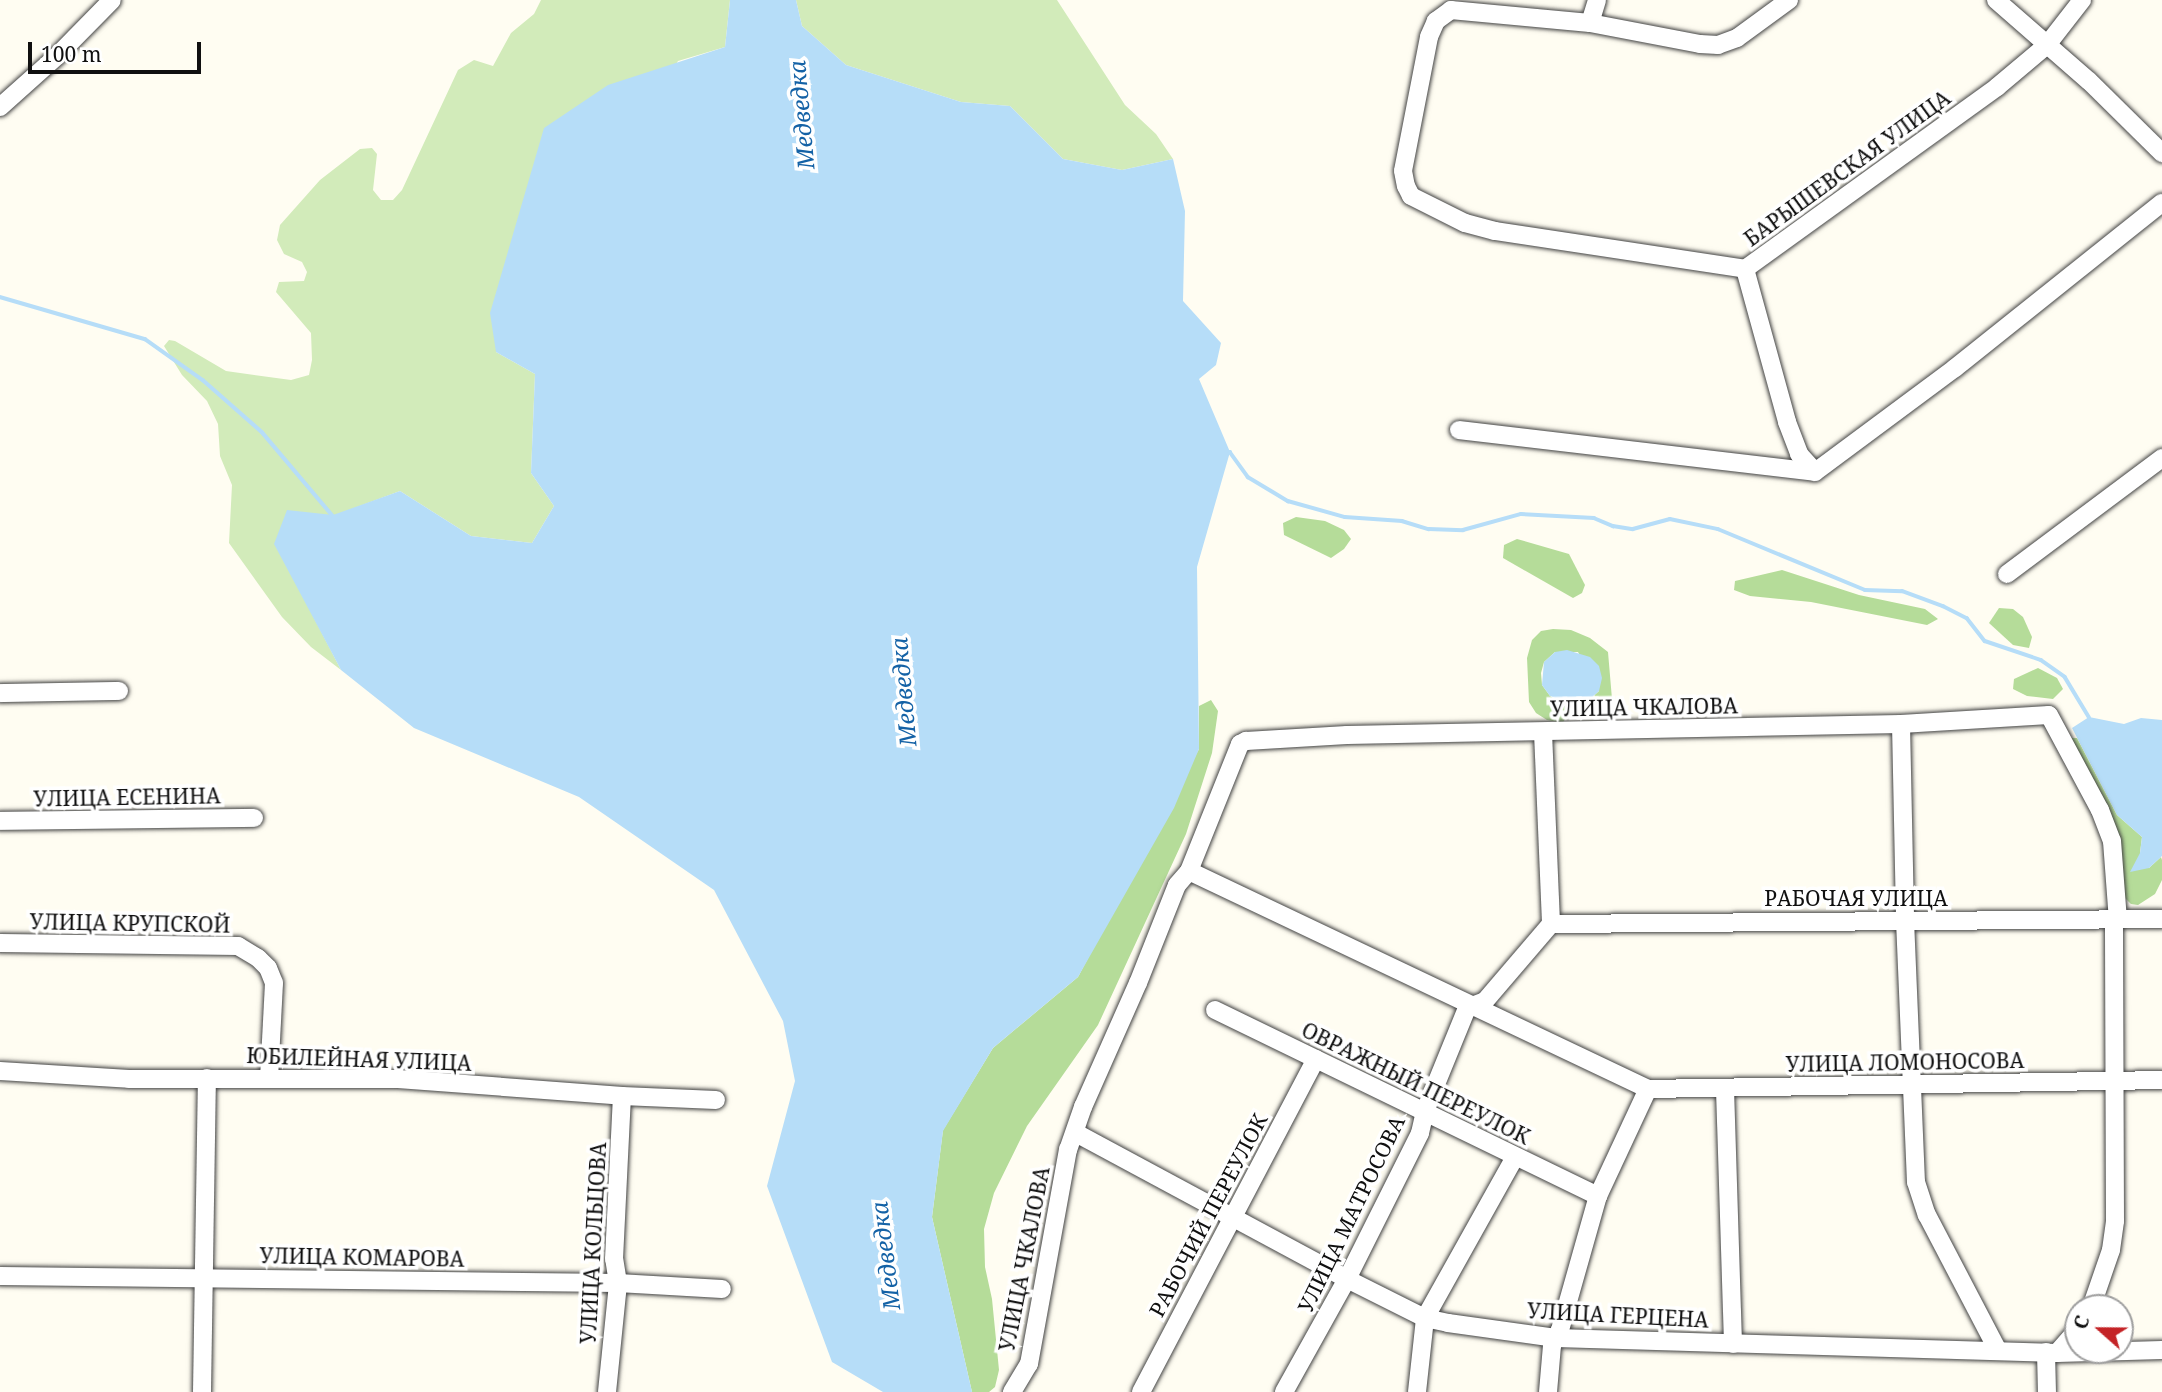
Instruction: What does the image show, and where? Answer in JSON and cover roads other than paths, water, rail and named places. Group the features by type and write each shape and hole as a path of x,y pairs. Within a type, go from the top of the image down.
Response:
{"street":[{"path":"0,107 57,56 112,0"},
{"path":"1597,0 1590,23 1718,45 1737,38 1789,0"},
{"path":"1996,0 2133,122 2162,153"},
{"name":"БАРЫШЕВСКАЯ УЛИЦА","path":"1590,23 1451,10 1436,21 1429,37 1403,171 1411,195 1465,223 1495,232 1745,268 1997,87 2047,45 2082,0"},
{"path":"1459,430 1815,472 1955,368 2162,203"},
{"path":"1745,268 1752,304 1787,422 1799,454 1815,472"},
{"path":"2007,574 2162,458"},
{"path":"0,693 119,691"},
{"name":"УЛИЦА ЧКАЛОВА","path":"1012,1392 1029,1364 1068,1150 1083,1107 1138,983 1177,885 1189,871 1240,744 1347,735 1901,724 2049,715 2101,810 2112,841 2116,920"},
{"path":"1901,724 1910,1083 1919,1197 1997,1349"},
{"path":"1543,732 1551,924"},
{"name":"УЛИЦА ЕСЕНИНА","path":"0,821 254,818"},
{"path":"1189,871 1648,1089 1598,1196 1549,1357 1548,1392"},
{"name":"РАБОЧАЯ УЛИЦА","path":"1551,924 2162,919"},
{"path":"2096,1294 2111,1250 2115,1221 2113,1082 2116,920"},
{"name":"УЛИЦА МАТРОСОВА","path":"1284,1392 1347,1279 1420,1133 1425,1111 1467,1008 1485,1001 1551,924"},
{"name":"УЛИЦА КРУПСКОЙ","path":"0,943 238,946 258,958 268,968 274,983 269,1077"},
{"name":"ОВРАЖНЫЙ ПЕРЕУЛОК","path":"1215,1010 1598,1196"},
{"name":"РАБОЧИЙ ПЕРЕУЛОК","path":"1141,1392 1316,1059"},
{"name":"ЮБИЛЕЙНАЯ УЛИЦА","path":"0,1072 129,1079 398,1079 622,1096 716,1100"},
{"path":"202,1392 207,1078"},
{"name":"УЛИЦА ЛОМОНОСОВА","path":"1648,1089 2162,1080"},
{"path":"1725,1089 1733,1344"},
{"name":"УЛИЦА КОЛЬЦОВА","path":"607,1392 618,1283 614,1259 622,1096"},
{"name":"УЛИЦА ГЕРЦЕНА","path":"1076,1133 1425,1318 1556,1338 1997,1349 2051,1353 2162,1350"},
{"path":"1417,1392 1425,1318 1515,1157"},
{"name":"УЛИЦА КОМАРОВА","path":"0,1276 618,1283 722,1289"},
{"path":"2047,1392 2051,1353 2064,1341"}],"water":[{"name":"Медведка","path":"730,0 796,0 802,26 846,65 961,102 1010,106 1063,159 1122,170 1173,159 1185,211 1183,301 1221,343 1216,365 1199,379 1230,452 1197,567 1199,749 1174,808 1078,977 993,1048 943,1131 932,1217 972,1392 883,1392 832,1362 767,1186 795,1081 783,1021 714,890 579,797 414,728 341,670 274,544 287,510 333,515 400,491 471,536 532,543 554,506 531,473 535,374 496,352 490,313 544,128 608,85 725,47"},
{"path":"1567,650 1590,657 1599,666 1602,678 1599,691 1587,702 1574,705 1550,696 1542,685 1544,662 1555,652"},
{"path":"2089,717 2124,724 2141,718 2162,720 2162,856 2149,868 2130,872 2140,853 2142,837 2117,815 2072,728"}],"waterway":[{"path":"0,297 145,339 203,380 262,432 333,516"},
{"path":"1226,452 1230,452 1248,477 1288,501 1345,517 1402,521 1429,529 1463,530 1521,514 1594,518 1613,526 1633,529 1670,519 1718,529 1865,590 1902,591 1967,618 1985,641 2041,660 2065,677 2089,717"}]}
